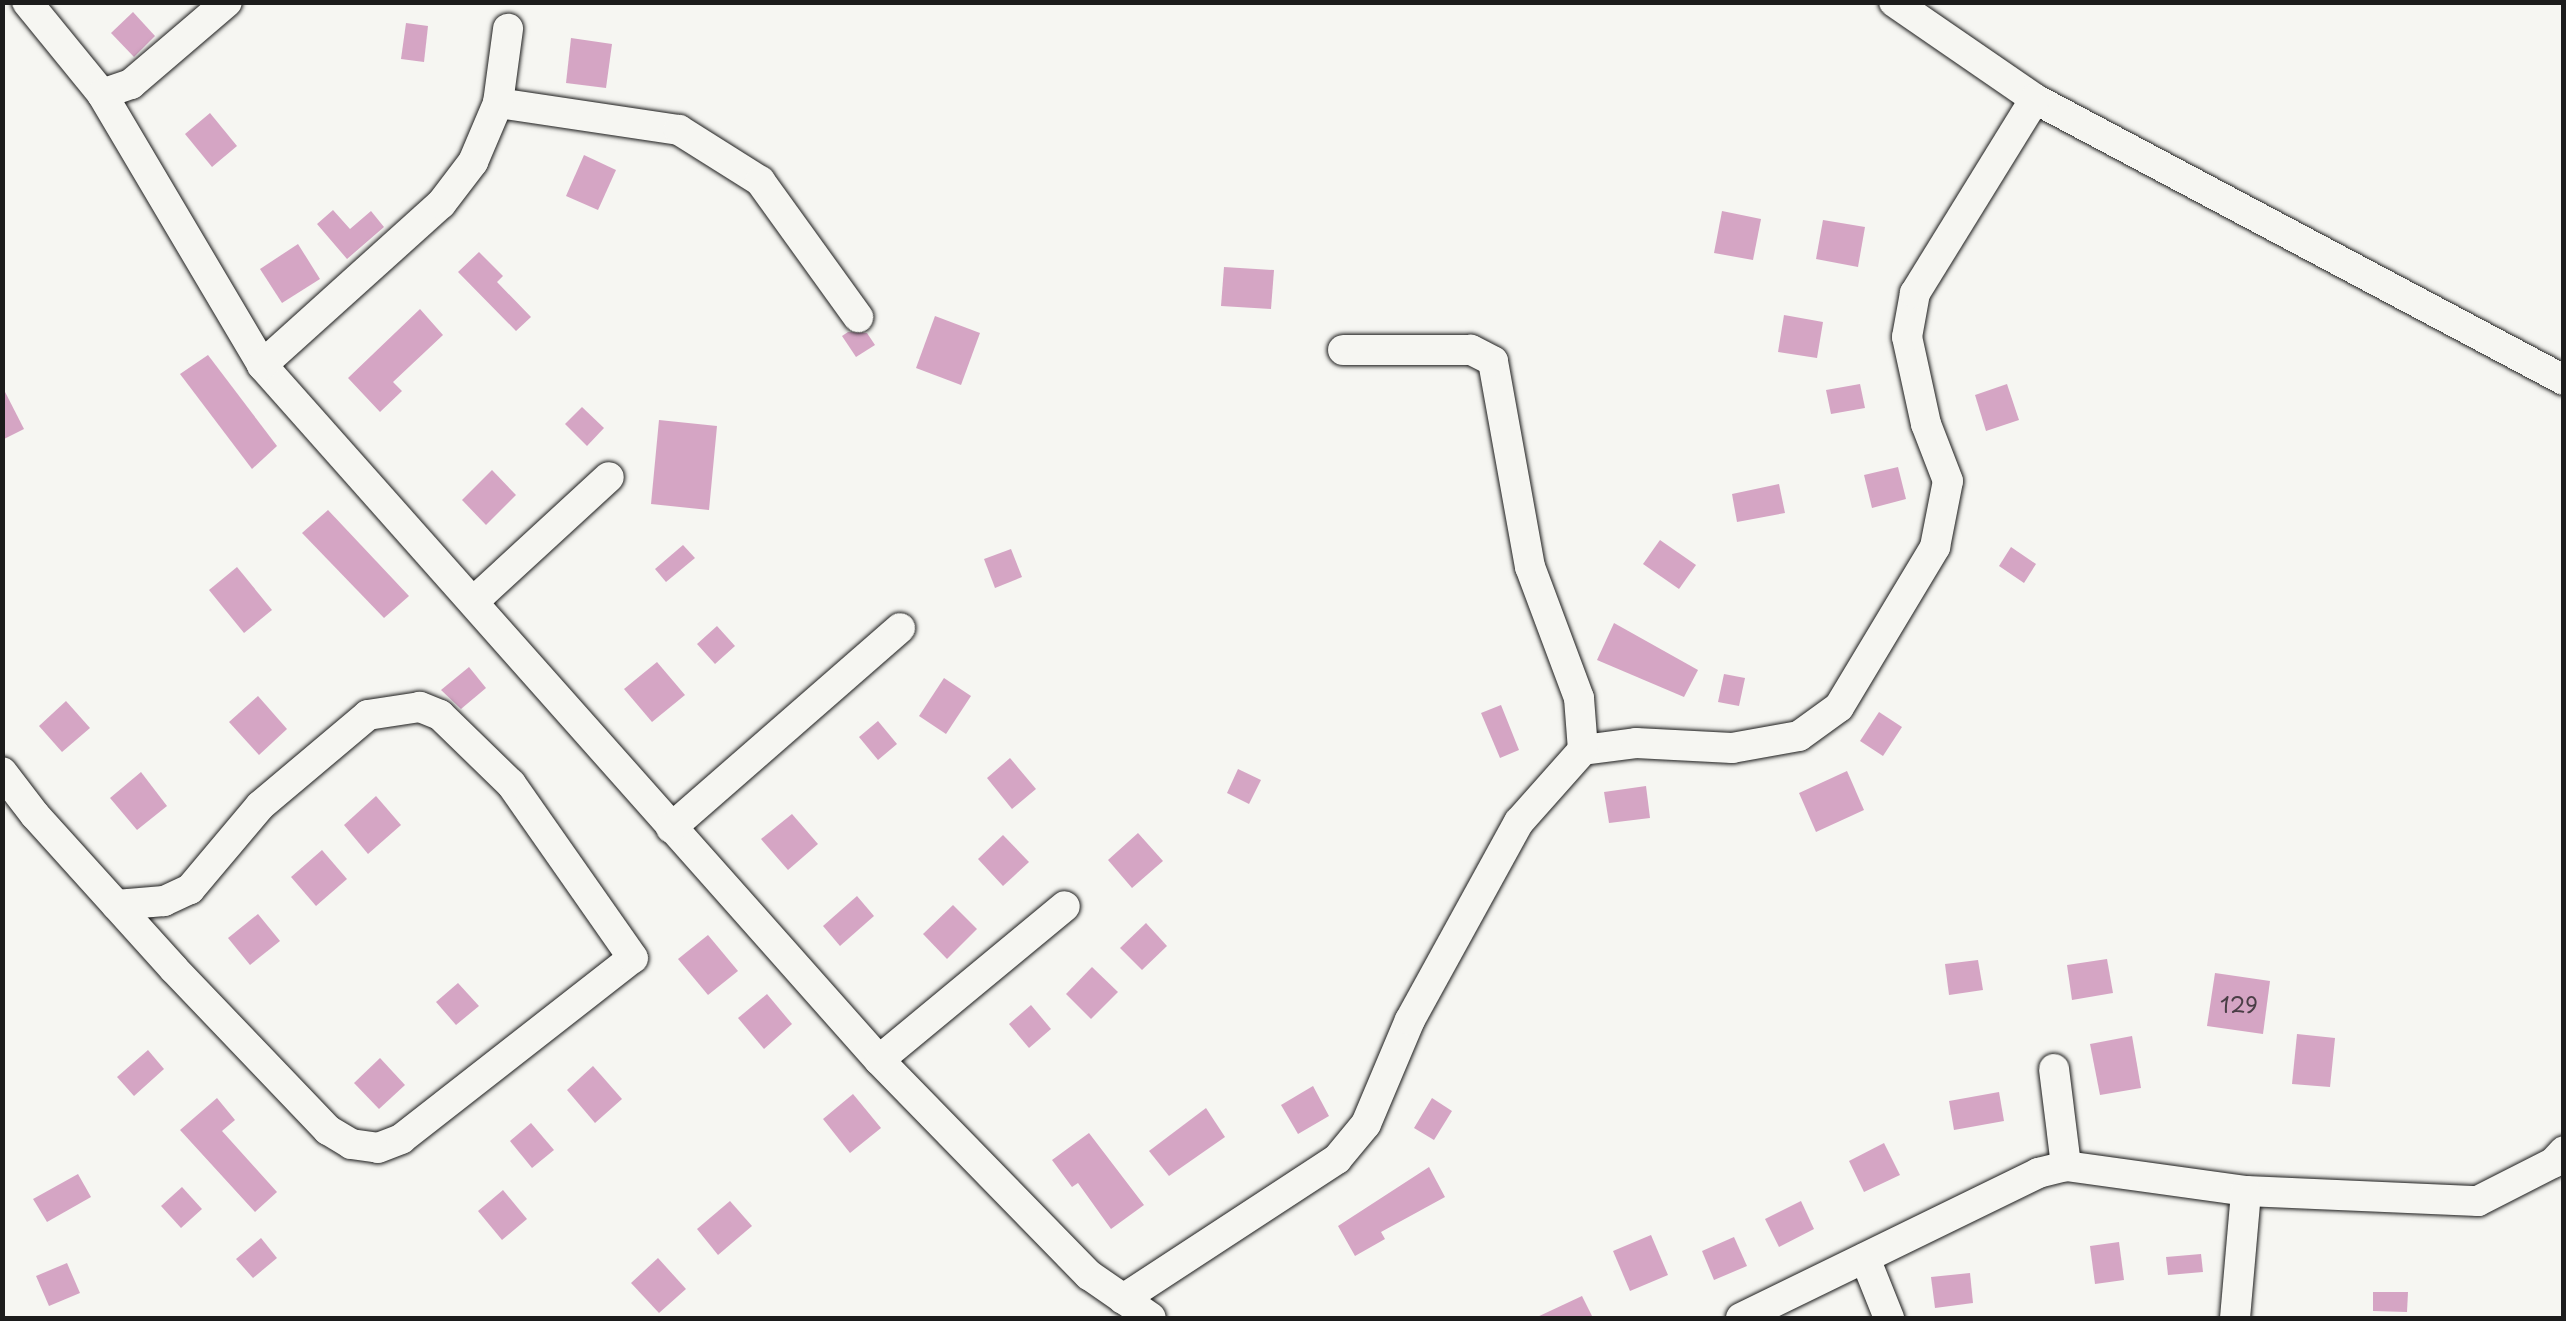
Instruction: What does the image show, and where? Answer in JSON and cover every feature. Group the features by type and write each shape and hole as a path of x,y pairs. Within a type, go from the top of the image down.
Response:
{"street":[{"path":"27,2 102,94 262,365 880,1060 1088,1274 1151,1318"},
{"path":"102,94 131,84 227,2"},
{"path":"1894,2 2035,99 2564,380"},
{"path":"262,365 441,204 474,162 498,103 508,29"},
{"path":"1123,1299 1337,1159 1356,1136 1410,1020 1519,822 1582,750 1636,742 1732,748 1799,736 1839,707 1935,548 1945,498 1948,481 1926,424 1908,337 1915,293 2035,99"},
{"path":"498,103 679,130 760,181 858,317"},
{"path":"1343,350 1471,350 1493,361 1530,567 1579,698 1582,750"},
{"path":"474,601 609,478"},
{"path":"671,828 900,628"},
{"path":"2,772 116,905 328,1130 350,1144 378,1148 402,1139 633,958 512,784 440,716 420,707 368,715 260,806 190,889 164,901 116,905"},
{"path":"880,1060 1065,906"},
{"path":"2054,1069 2066,1166"},
{"path":"1741,1318 2038,1173 2066,1166 2246,1192 2478,1201 2554,1163 2564,1150"},
{"path":"2234,1318 2246,1192"},
{"path":"1865,1258 1889,1318"}],"building":[{"path":"133,12 155,36 134,57 111,33"},
{"path":"406,23 428,26 424,62 401,59"},
{"path":"571,38 612,44 606,88 566,83"},
{"path":"210,113 237,146 212,167 185,134"},
{"path":"584,155 616,170 598,210 566,196"},
{"path":"333,210 350,229 371,211 384,227 347,259 317,224"},
{"path":"1722,211 1761,219 1753,260 1714,253"},
{"path":"1823,220 1865,227 1858,267 1816,259"},
{"path":"298,244 320,279 282,303 260,269"},
{"path":"479,252 503,276 497,282 531,317 516,331 458,272"},
{"path":"1224,267 1274,270 1271,309 1221,306"},
{"path":"420,309 443,335 393,382 402,391 380,412 348,378"},
{"path":"1784,315 1823,322 1817,358 1778,352"},
{"path":"935,316 980,333 961,385 916,368"},
{"path":"848,332 867,333 875,345 856,357 842,336"},
{"path":"208,355 277,446 252,469 180,374"},
{"path":"1860,384 1865,408 1831,414 1826,390"},
{"path":"2007,384 2019,420 1986,431 1975,395"},
{"path":"2,386 24,429 2,440"},
{"path":"582,407 604,428 587,446 565,424"},
{"path":"659,420 717,426 709,510 651,504"},
{"path":"1898,467 1906,499 1872,508 1864,475"},
{"path":"492,470 516,495 486,525 462,500"},
{"path":"1779,484 1785,513 1737,522 1732,494"},
{"path":"328,510 409,596 384,618 302,533"},
{"path":"1660,540 1696,565 1679,589 1643,564"},
{"path":"683,545 695,558 666,582 655,569"},
{"path":"2011,547 2036,564 2024,583 1999,566"},
{"path":"1011,549 1022,577 995,588 984,559"},
{"path":"237,567 272,610 244,633 209,590"},
{"path":"1614,623 1698,670 1684,697 1597,660"},
{"path":"717,626 735,646 715,664 697,644"},
{"path":"657,662 685,695 652,722 624,689"},
{"path":"469,667 486,688 461,709 441,690"},
{"path":"1724,674 1745,678 1739,706 1718,702"},
{"path":"944,678 971,696 946,734 919,716"},
{"path":"258,696 287,729 259,755 229,722"},
{"path":"66,701 90,728 62,752 39,726"},
{"path":"1501,705 1519,750 1500,758 1481,713"},
{"path":"1879,712 1902,727 1883,756 1860,741"},
{"path":"878,721 897,744 878,760 859,737"},
{"path":"1010,758 1036,789 1012,809 987,778"},
{"path":"1238,769 1261,780 1249,804 1227,793"},
{"path":"1847,771 1864,810 1816,832 1799,793"},
{"path":"141,772 167,806 137,830 110,798"},
{"path":"1646,786 1650,818 1609,823 1604,792"},
{"path":"376,796 401,825 368,854 344,825"},
{"path":"792,814 818,844 788,870 761,839"},
{"path":"1138,833 1163,861 1132,888 1108,860"},
{"path":"1003,835 1029,862 1003,886 978,859"},
{"path":"322,850 347,879 316,906 291,877"},
{"path":"857,896 874,916 840,946 823,926"},
{"path":"953,905 977,929 947,959 923,934"},
{"path":"258,914 280,941 250,965 228,938"},
{"path":"1146,923 1167,946 1142,970 1120,948"},
{"path":"708,935 738,971 708,995 678,959"},
{"path":"2107,959 2113,993 2072,1000 2067,965"},
{"path":"1978,960 1983,990 1949,995 1945,964"},
{"path":"1092,967 1118,992 1091,1019 1066,994"},
{"path":"2215,973 2270,981 2263,1034 2207,1026"},
{"path":"458,983 479,1006 456,1025 436,1002"},
{"path":"767,994 792,1024 764,1049 738,1018"},
{"path":"1031,1005 1051,1029 1029,1048 1009,1024"},
{"path":"2297,1034 2335,1038 2330,1087 2292,1084"},
{"path":"2132,1036 2141,1088 2100,1095 2090,1044"},
{"path":"148,1050 164,1069 134,1096 117,1077"},
{"path":"380,1058 405,1085 379,1109 354,1083"},
{"path":"593,1066 622,1099 595,1123 567,1090"},
{"path":"1313,1086 1329,1116 1298,1134 1281,1105"},
{"path":"1999,1092 2004,1121 1954,1130 1949,1101"},
{"path":"853,1094 881,1128 850,1153 823,1119"},
{"path":"217,1098 235,1120 222,1131 277,1192 255,1212 180,1130"},
{"path":"1432,1098 1452,1111 1434,1140 1414,1128"},
{"path":"1206,1108 1225,1137 1169,1176 1149,1151"},
{"path":"531,1123 554,1150 532,1168 510,1141"},
{"path":"1089,1133 1144,1205 1111,1229 1078,1183 1072,1187 1052,1160"},
{"path":"1884,1143 1900,1175 1864,1192 1849,1161"},
{"path":"1429,1167 1445,1197 1381,1232 1385,1239 1355,1256 1338,1226"},
{"path":"78,1174 91,1197 47,1222 33,1199"},
{"path":"182,1187 202,1209 181,1228 161,1206"},
{"path":"503,1190 527,1219 502,1240 478,1211"},
{"path":"730,1201 752,1226 718,1255 697,1229"},
{"path":"1801,1201 1814,1229 1779,1247 1765,1219"},
{"path":"1651,1235 1668,1275 1630,1291 1613,1251"},
{"path":"1734,1237 1747,1266 1714,1280 1702,1251"},
{"path":"261,1238 277,1258 253,1278 236,1259"},
{"path":"2119,1242 2124,1280 2095,1284 2090,1246"},
{"path":"2201,1254 2203,1272 2168,1275 2166,1257"},
{"path":"658,1258 686,1289 659,1313 631,1283"},
{"path":"67,1263 80,1293 49,1306 36,1276"},
{"path":"1970,1273 1973,1303 1935,1308 1931,1277"},
{"path":"2373,1292 2408,1292 2407,1312 2373,1311"},
{"path":"1582,1296 1593,1318 1535,1318"}]}
